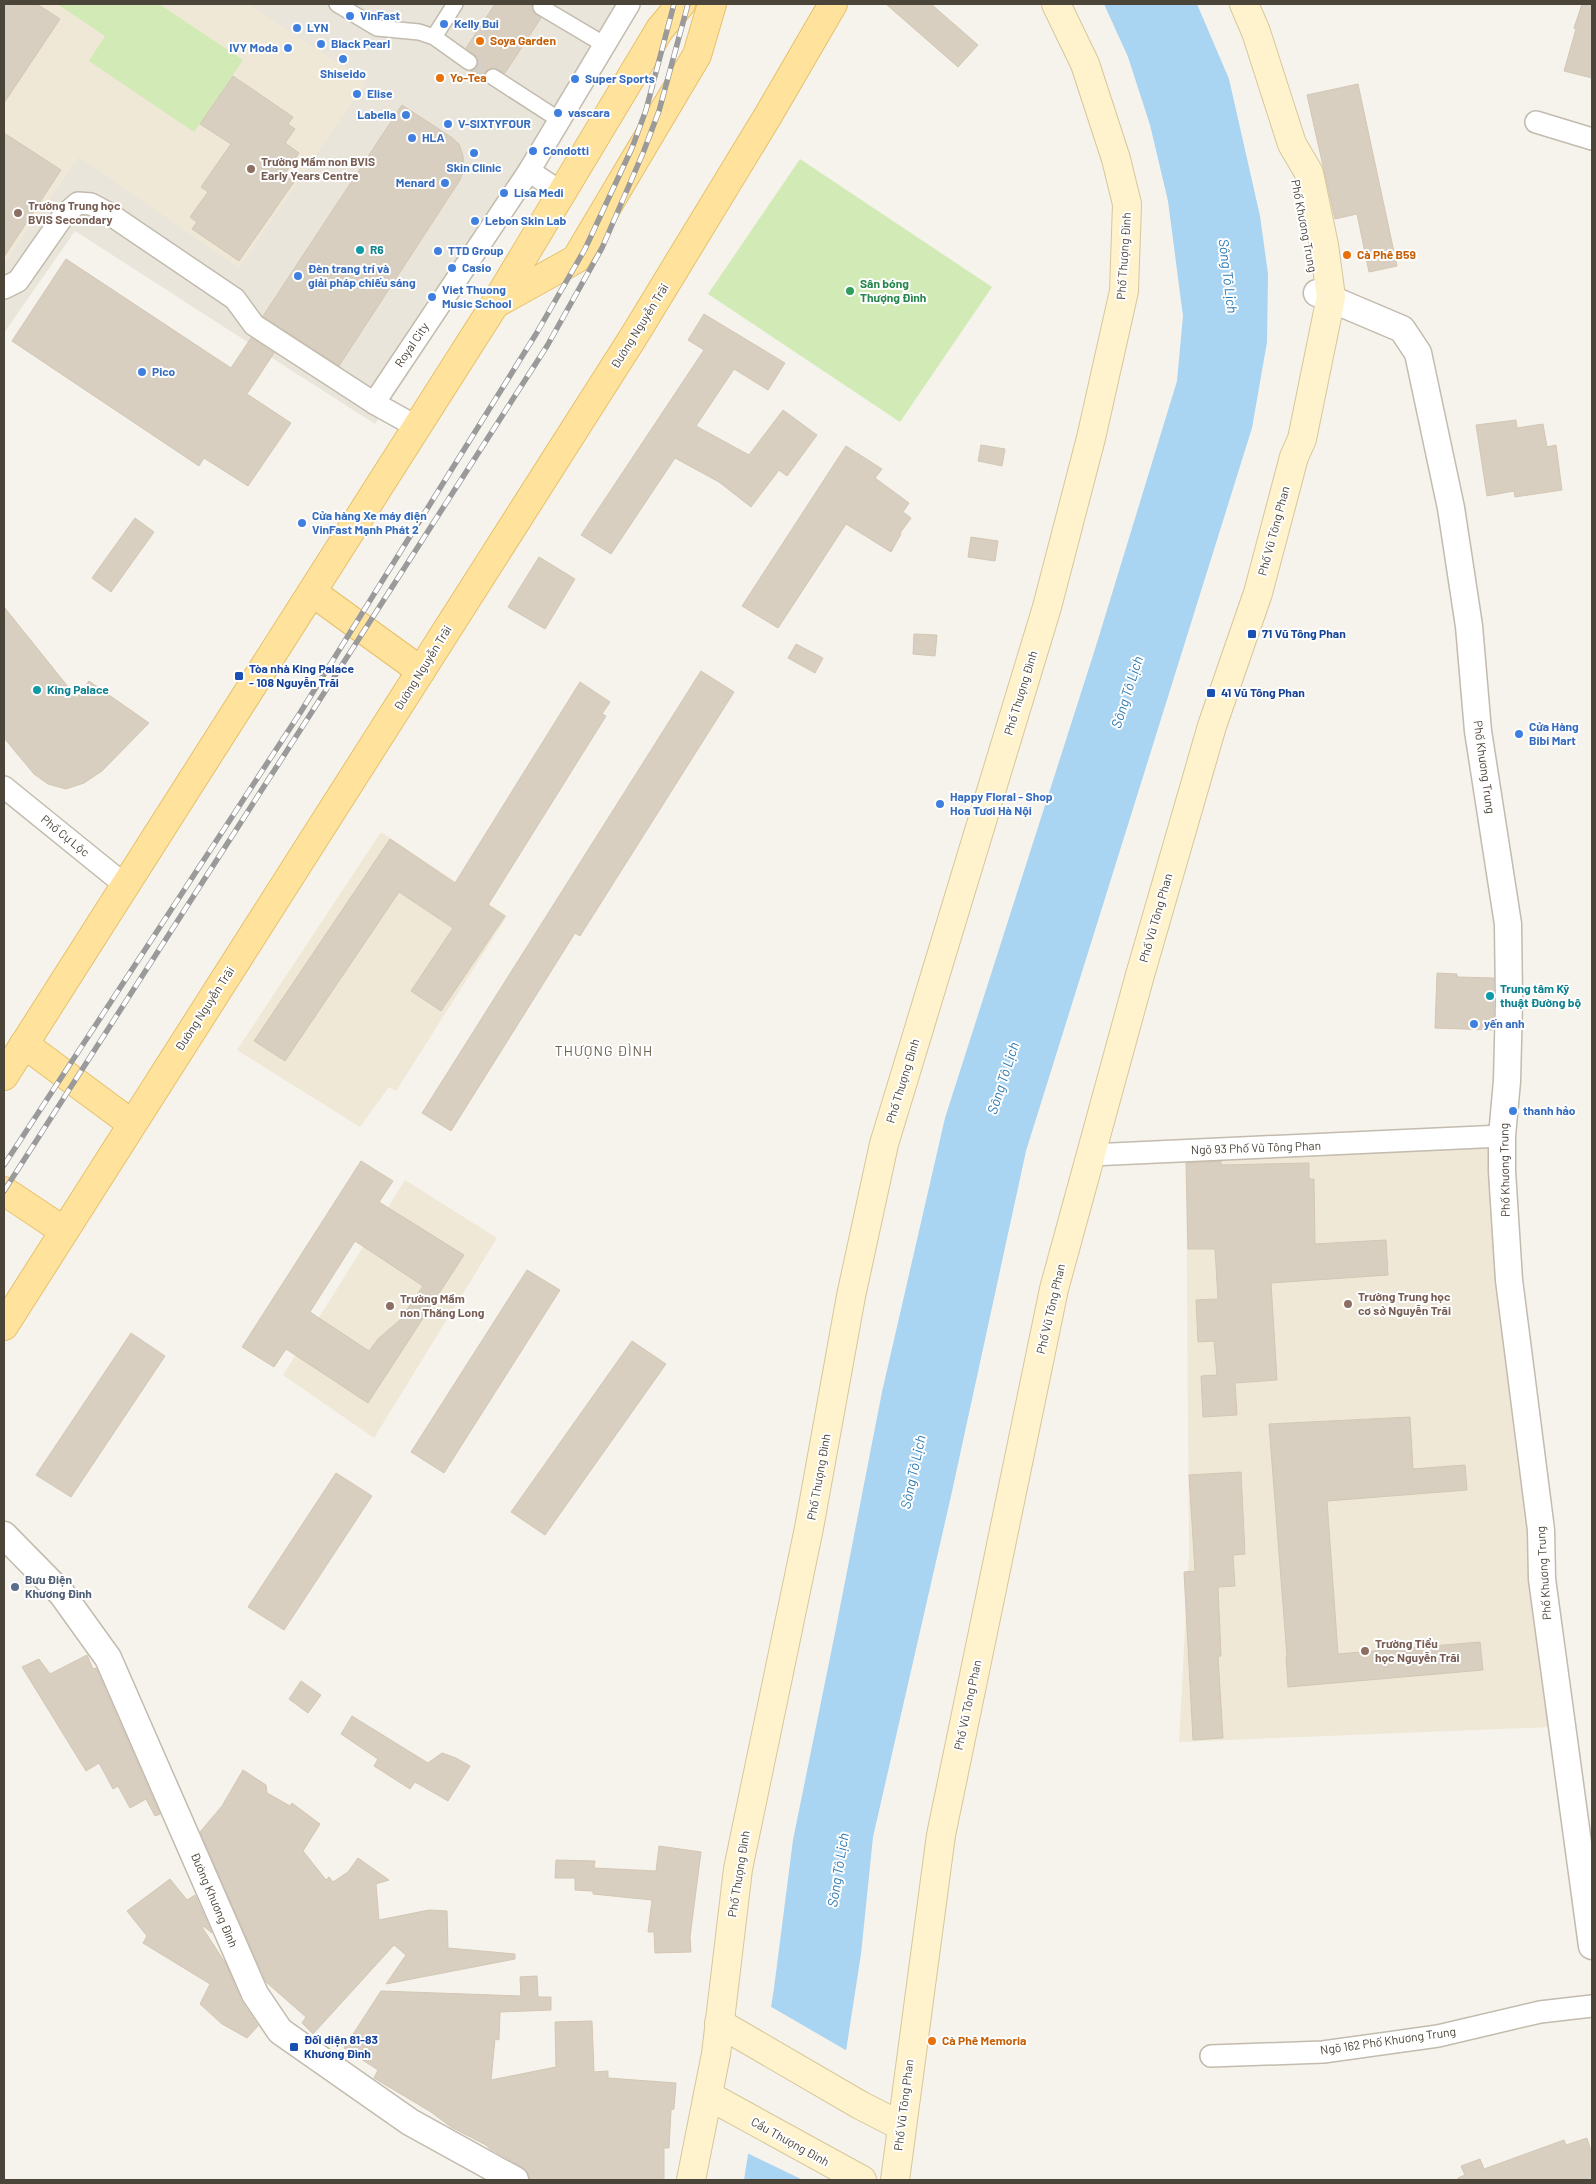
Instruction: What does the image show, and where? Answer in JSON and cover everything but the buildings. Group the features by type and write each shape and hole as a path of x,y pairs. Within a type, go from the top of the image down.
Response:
{"main road":[{"path":"4,1076 495,304 660,28 681,4"},
{"path":"495,304 576,259 697,55 712,4"},
{"name":"Đường Nguyễn Trãi","path":"4,1326 640,327 833,4"},
{"name":"Phố Thượng Đình","path":"691,2180 709,2096 738,1869 809,1528 852,1296 884,1144 1047,606 1091,438 1124,291 1127,204 1116,159 1085,64 1056,4"},
{"name":"Phố Khương Trung","path":"1244,4 1256,32 1292,144 1294,176 1310,247 1324,295"},
{"name":"Phố Vũ Tông Phan","path":"895,2180 942,1835 1054,1290 1140,975 1210,735 1258,593 1294,458 1289,439 1324,295"},
{"path":"312,592 421,671"},
{"path":"24,1044 132,1124"},
{"path":"4,1191 64,1231"},
{"path":"719,2023 860,2105 901,2126"},
{"name":"Cầu Thượng Đình","path":"709,2096 856,2177"}],"street":[{"path":"337,4 377,28 419,32 434,38 469,62"},
{"path":"434,38 455,4"},
{"name":"Royal City","path":"374,403 528,171 629,4"},
{"path":"541,6 605,45"},
{"path":"493,77 558,119"},
{"path":"1536,122 1592,139"},
{"path":"528,171 562,193"},
{"path":"4,288 18,281 64,215 78,203 91,204 108,213 235,299 254,325 374,403 416,427"},
{"name":"Phố Khương Trung","path":"1324,295 1402,329 1418,353 1451,508 1467,616 1478,731 1508,924 1509,1002 1502,1136 1509,1280 1541,1530 1542,1579 1592,1946"},
{"name":"Phố Cự Lộc","path":"4,787 125,885"},
{"name":"Ngõ 93 Phố Vũ Tông Phan","path":"1091,1155 1502,1136"},
{"name":"Đường Khương Đình","path":"4,1535 62,1594 108,1658 255,1994 280,2031 410,2122 515,2180"},
{"name":"Ngõ 162 Phố Khương Trung","path":"1211,2056 1324,2052 1438,2036 1540,2012 1592,2006"}],"shaded area":[{"path":"4,4 634,4 375,424 75,231 4,333"},
{"path":"4,4 248,4 366,82 239,268 79,157 4,264"},
{"path":"381,832 507,916 396,1091 389,1087 360,1127 237,1050"},
{"path":"1493,1141 1554,1727 1179,1742 1189,1555 1186,1152"},
{"name":"Trường Mầm non Thăng Long","path":"405,1180 497,1238 374,1438 283,1375"}],"green space":[{"path":"57,4 159,4 243,60 194,132 89,61 105,36"},
{"name":"Sân bóng Thượng Đình","path":"800,159 992,287 900,422 708,294"}],"water":[{"name":"Sông Tô Lịch","path":"1104,4 1197,4 1229,79 1260,216 1268,274 1267,342 1252,428 1026,1151 951,1496 873,1837 861,1954 826,2180 744,2180 774,1988 793,1840 882,1392 945,1118 1096,646 1177,381 1183,316 1168,201 1150,125 1128,57"}],"pier":[{"path":"768,2005 849,2052 828,2180 803,2180 745,2152"}],"tunnel":[{"path":"469,62 493,77"}],"railway":[{"path":"4,1165 300,713 536,334 585,249 632,148 646,110 674,4"},
{"path":"4,1191 547,346 602,248 643,153 659,111 688,4"}],"place":[{"name":"VinFast","path":"350,16"},
{"name":"Kelly Bui","path":"444,24"},
{"name":"LYN","path":"297,28"},
{"name":"Soya Garden","path":"480,41"},
{"name":"Black Pearl","path":"321,44"},
{"name":"IVY Moda","path":"288,48"},
{"name":"Shiseido","path":"343,59"},
{"name":"Yo-Tea","path":"440,78"},
{"name":"Super Sports","path":"575,79"},
{"name":"Elise","path":"357,94"},
{"name":"vascara","path":"558,113"},
{"name":"Labella","path":"406,115"},
{"name":"V-SIXTYFOUR","path":"448,124"},
{"name":"HLA","path":"412,138"},
{"name":"Condotti","path":"533,151"},
{"name":"Skin Clinic","path":"474,153"},
{"name":"Trường Mầm non BVIS Early Years Centre","path":"251,169"},
{"name":"Menard","path":"445,183"},
{"name":"Lisa Medi","path":"504,193"},
{"name":"Trường Trung học BVIS Secondary","path":"18,213"},
{"name":"Lebon Skin Lab","path":"475,221"},
{"name":"R6","path":"360,250"},
{"name":"TTD Group","path":"438,251"},
{"name":"Cà Phê B59","path":"1347,255"},
{"name":"Casio","path":"452,268"},
{"name":"Đèn trang trí và giải pháp chiếu sáng","path":"298,276"},
{"name":"Sân bóng Thượng Đình","path":"850,291"},
{"name":"Viet Thuong Music School","path":"432,297"},
{"name":"Pico","path":"142,372"},
{"name":"Cửa hàng Xe máy điện VinFast Mạnh Phát 2","path":"302,523"},
{"name":"71 Vũ Tông Phan","path":"1252,634"},
{"name":"Tòa nhà King Palace - 108 Nguyễn Trãi","path":"239,676"},
{"name":"King Palace","path":"37,690"},
{"name":"41 Vũ Tông Phan","path":"1211,693"},
{"name":"Cửa Hàng Bibi Mart","path":"1519,734"},
{"name":"Happy Floral - Shop Hoa Tươi Hà Nội","path":"940,804"},
{"name":"Trung tâm Kỹ thuật Đường bộ","path":"1490,996"},
{"name":"yến anh","path":"1474,1024"},
{"name":"thanh hảo","path":"1513,1111"},
{"name":"Trường Trung học cơ sở Nguyễn Trãi","path":"1348,1304"},
{"name":"Trường Mầm non Thăng Long","path":"390,1306"},
{"name":"Bưu Điện Khương Đình","path":"15,1587"},
{"name":"Trường Tiểu học Nguyễn Trãi","path":"1365,1651"},
{"name":"Cà Phê Memoria","path":"932,2041"},
{"name":"Đối diện 81-83 Khương Đình","path":"294,2047"}],"district":[{"name":"THƯỢNG ĐÌNH","path":"604,1051"}]}
